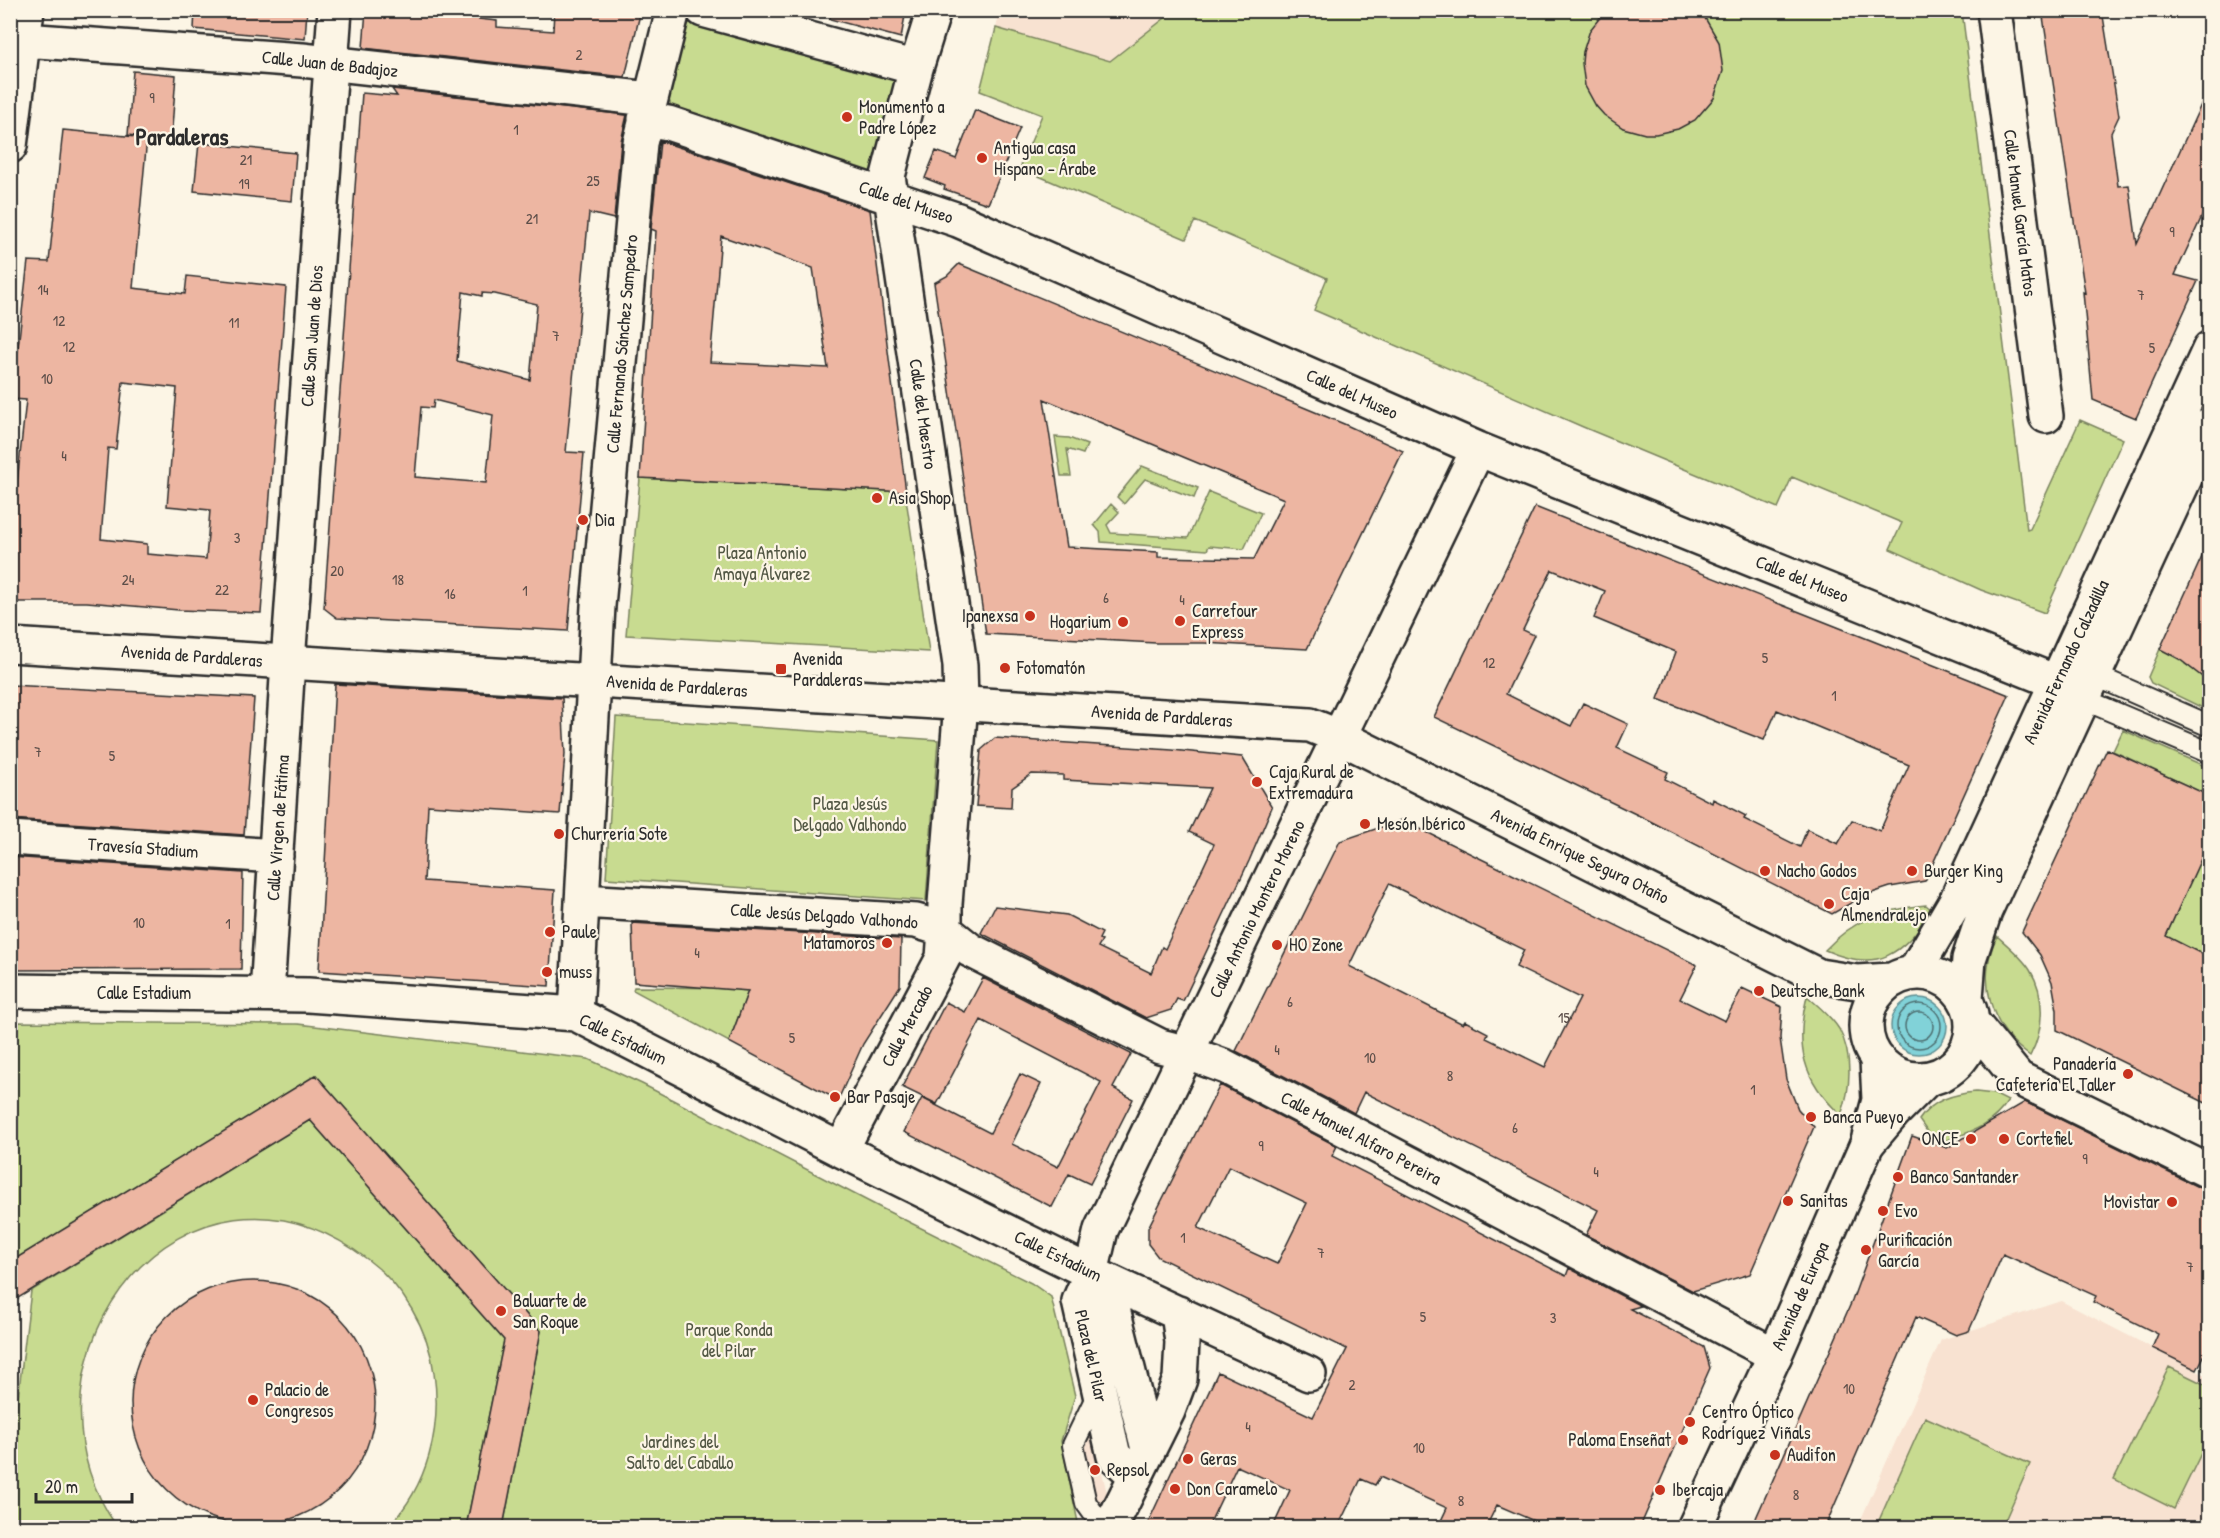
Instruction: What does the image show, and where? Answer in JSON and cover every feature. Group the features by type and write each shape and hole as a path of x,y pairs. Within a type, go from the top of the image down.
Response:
{"street":[{"name":"Calle San Juan de Dios","path":"288,662 334,10"},
{"name":"Calle Fernando Sánchez Sampedro","path":"593,680 636,190 647,109 673,10"},
{"path":"703,10 916,68"},
{"name":"Calle del Maestro","path":"934,10 916,68 888,176 960,665 961,703"},
{"name":"Calle Manuel García Matos","path":"1994,10 2046,416"},
{"name":"Calle Juan de Badajoz","path":"20,30 330,64 647,109"},
{"path":"10,146 20,30"},
{"name":"Calle del Museo","path":"647,109 668,123 958,220 1478,449 2078,685"},
{"name":"Avenida Fernando Calzadilla","path":"1969,1011 1969,958 1985,911 2078,685 2210,348"},
{"name":"Avenida Fernando Calzadilla","path":"1903,976 1957,899 2078,685 2210,424"},
{"name":"Calle Antonio Montero Moreno","path":"1091,1273 1101,1230 1341,737 1478,449"},
{"name":"Avenida de Pardaleras","path":"10,645 1311,725 1341,737"},
{"name":"Calle Virgen de Fátima","path":"267,994 288,662"},
{"path":"576,1014 593,680"},
{"name":"Calle Jesús Delgado Valhondo","path":"582,901 916,921 945,930 945,904 961,703"},
{"name":"Avenida Enrique Segura Otaño","path":"1341,737 1819,976 1857,982 1903,976"},
{"name":"Travesía Stadium","path":"10,838 276,856"},
{"name":"Calle Manuel Alfaro Pereira","path":"945,930 969,950 1160,1046 1188,1053 1226,1067 1775,1354"},
{"name":"Calle Mercado","path":"841,1150 943,958 945,930"},
{"path":"1969,1011 1972,1037 1961,1060 1939,1076 1927,1079 1901,1076 1878,1060 1867,1038 1866,1017 1874,997 1903,976 1929,973 1943,977 1956,986 1969,1011 2019,1078 2210,1172"},
{"name":"Calle Estadium","path":"10,992 267,994 576,1014 841,1150 1091,1273 1178,1313"},
{"path":"1867,1144 1879,1100 1878,1060"},
{"name":"Avenida de Europa","path":"1694,1527 1775,1354 1867,1144 1927,1079"},
{"name":"Plaza del Pilar","path":"1091,1273 1110,1297 1141,1462 1114,1456 1079,1301 1091,1273"},
{"path":"1178,1313 1309,1374"},
{"path":"1110,1527 1168,1411 1180,1379 1182,1342 1178,1313"}],"lane":[{"path":"2078,685 2210,726"},
{"path":"2078,685 2210,753"},
{"path":"1099,1391 1073,1445 1086,1503 1104,1527"}],"shaded area":[{"path":"1000,11 1174,11 1110,61 996,28"},
{"path":"2061,1301 2209,1377 2209,1527 1857,1528 1941,1340"},
{"name":"Repsol","path":"1093,1436 1109,1501 1097,1504 1080,1439"}],"green space":[{"path":"1174,11 1962,11 2027,530 2030,529 2080,420 2123,439 2045,613 1981,590 1890,549 1902,523 1792,477 1778,508 1583,427 1314,310 1327,278 1195,221 1186,239 1020,168 1042,115 980,91 996,28 1110,61"},
{"path":"694,20 894,75 897,80 875,168 868,173 672,108 669,100 686,28"},
{"path":"1055,437 1069,438 1087,445 1083,454 1067,449 1071,476 1061,476"},
{"path":"1142,466 1198,488 1194,498 1145,479 1124,504 1117,497"},
{"name":"Plaza Antonio Amaya Álvarez","path":"640,478 905,492 929,652 626,635"},
{"path":"1209,492 1261,513 1244,549 1209,546 1207,550 1101,542 1100,532 1094,525 1111,504 1119,512 1107,525 1111,533 1188,538"},
{"path":"2160,649 2186,662 2185,664 2209,680 2209,711 2151,683 2148,677"},
{"name":"Plaza Jesús Delgado Valhondo","path":"616,717 938,740 926,901 606,878"},
{"path":"2123,730 2209,768 2209,796 2113,751"},
{"path":"2209,839 2209,958 2166,936"},
{"path":"1926,905 1933,911 1910,939 1887,956 1874,960 1860,960 1825,950 1847,930 1871,917"},
{"path":"1997,936 2027,965 2039,991 2040,1024 2030,1056 2005,1032 1996,1017 1991,1002 1988,969"},
{"path":"634,987 749,988 729,1042 633,990"},
{"path":"1807,996 1836,1024 1844,1039 1849,1072 1847,1094 1841,1115 1818,1089 1805,1061 1802,1030"},
{"name":"Parque Ronda del Pilar","path":"11,1022 298,1024 588,1059 642,1084 1031,1283 1051,1297 1075,1396 1061,1441 1079,1527 503,1527 541,1331 316,1075 11,1262"},
{"path":"1976,1092 1994,1094 2008,1101 1985,1124 1936,1144 1919,1120 1924,1113 1944,1099"},
{"path":"310,1120 504,1340 466,1527 388,1527 402,1511 422,1475 434,1435 436,1414 431,1357 420,1324 402,1295 392,1282 367,1259 299,1224 235,1219 178,1238 130,1278 97,1331 81,1394 87,1461 117,1527 11,1528 11,1455 31,1291"},
{"path":"2169,1367 2210,1387 2209,1437 2174,1509 2114,1479"},
{"path":"1925,1417 2030,1464 2002,1527 1876,1527"}],"water":[{"path":"1919,998 1930,1000 1939,1006 1945,1015 1947,1026 1945,1037 1939,1046 1930,1052 1919,1054 1908,1052 1899,1046 1893,1037 1891,1026 1893,1015 1899,1006 1908,1000"}],"building":[{"path":"195,10 307,10 305,39 194,29"},
{"path":"366,10 466,10 466,13 479,14 479,19 497,21 497,27 553,31 554,10 641,10 625,77 363,48"},
{"path":"831,10 906,10 901,38 830,19"},
{"path":"1606,10 1698,10 1705,18 1719,42 1723,71 1714,98 1695,120 1678,129 1645,134 1623,128 1604,115 1596,106 1585,86 1583,52 1590,30"},
{"path":"2042,10 2102,10 2119,116 2111,133 2118,186 2129,185 2137,244 2210,85 2210,199 2175,275 2198,281 2136,418 2093,400 2083,292 2085,293"},
{"path":"133,71 176,75 171,141 128,135"},
{"path":"392,89 627,115 621,141 614,219 589,213 566,452 584,453 568,631 337,618 324,608 362,93 397,96","holes":["463,292 482,296 482,293 495,294 537,304 530,380 457,361","434,400 493,415 486,483 415,477 421,407 433,408"]},
{"name":"Antigua casa Hispano - Árabe","path":"975,110 1020,128 988,204 944,189 945,186 925,178 936,151 956,159"},
{"path":"63,130 147,138 133,288 185,294 187,276 286,287 261,613 179,610 87,602 10,602 10,492 16,492 26,400 12,399 28,261 49,262","holes":["123,382 177,388 167,506 210,510 206,559 147,554 147,544 101,539 108,448 116,449"]},
{"path":"660,141 870,210 906,492 640,478 656,231 651,229","holes":["721,236 813,268 828,368 710,362"]},
{"path":"199,143 296,153 292,201 194,191"},
{"path":"959,264 1344,424 1403,451 1307,649 986,634 934,283 947,276","holes":["1044,399 1284,499 1254,559 1158,557 1158,552 1067,547"]},
{"path":"1535,507 2009,695 1925,881 1890,887 1863,896 1832,914 1646,819 1434,717","holes":["1552,570 1605,591 1594,618 1676,652 1658,699 1764,740 1777,710 1909,765 1880,831 1852,820 1838,844 1807,829 1800,847 1744,819 1746,816 1713,799 1712,803 1665,779 1668,772 1617,748 1628,724 1583,703 1571,726 1506,694 1534,635 1523,630"]},
{"path":"2210,539 2210,683 2179,659 2160,649"},
{"path":"335,684 562,698 565,754 560,814 428,805 424,881 555,890 549,986 319,971"},
{"path":"10,685 254,698 244,835 10,819"},
{"path":"995,738 1242,757 1272,807 1183,1001 1177,999 1171,1010 1146,1018 981,933 995,906 1067,915 1102,933 1099,939 1102,940 1098,947 1151,973 1162,947 1165,949 1214,844 1189,832 1210,788 1063,780 1063,775 1032,774 1012,788 1011,808 976,806 981,750"},
{"path":"2107,749 2210,796 2210,839 2166,936 2210,958 2210,1105 2057,1030 2057,1010 2052,982 2040,955 2022,932"},
{"path":"1402,820 1697,965 1680,999 1725,1021 1742,988 1782,1007 1780,1038 1786,1079 1798,1109 1814,1127 1750,1274 1693,1291 1586,1235 1598,1210 1364,1092 1354,1113 1236,1051 1340,841","holes":["1389,884 1524,950 1516,967 1580,998 1545,1067 1486,1038 1488,1033 1465,1021 1463,1024 1349,966"]},
{"path":"10,857 243,873 241,969 10,970"},
{"path":"632,923 901,939 900,986 863,1044 838,1100 729,1042 748,991 634,982"},
{"path":"983,978 1131,1054 1113,1088 1133,1099 1090,1184 1069,1174 1052,1207 904,1132 922,1098 990,1133 1020,1074 1041,1084 1012,1144 1058,1167 1101,1082 981,1020 937,1104 902,1087 946,1002 965,1012"},
{"name":"Baluarte de San Roque","path":"316,1075 541,1331 503,1527 466,1527 504,1340 310,1120 10,1303 10,1262"},
{"path":"1220,1085 1337,1146 1332,1156 1566,1276 1569,1268 1641,1306 1630,1309 1704,1347 1710,1368 1640,1527 1548,1527 1497,1505 1486,1527 1438,1527 1447,1508 1380,1477 1375,1485 1361,1479 1338,1527 1273,1527 1290,1490 1237,1466 1208,1527 1146,1527 1218,1372 1313,1417 1347,1349 1158,1257 1148,1244 1148,1228","holes":["1229,1166 1307,1203 1277,1264 1198,1228"]},
{"path":"2025,1102 2202,1189 2210,1190 2210,1344 2197,1370 2152,1348 2158,1334 2093,1302 2096,1296 2003,1254 1969,1331 1956,1335 1916,1317 1825,1527 1752,1527 1852,1301 1912,1136 1947,1148"},
{"name":"Palacio de Congresos","path":"253,1281 300,1290 321,1302 339,1317 354,1335 366,1356 375,1403 366,1450 354,1471 339,1489 321,1504 300,1516 253,1525 206,1516 185,1504 167,1489 152,1471 140,1450 131,1403 140,1356 152,1335 167,1317 185,1302 206,1290"}],"place":[{"name":"Monumento a Padre López","path":"847,117"},
{"name":"Antigua casa Hispano - Árabe","path":"982,158"},
{"name":"Asia Shop","path":"877,498"},
{"name":"Dia","path":"583,520"},
{"name":"Ipanexsa","path":"1030,616"},
{"name":"Carrefour Express","path":"1180,621"},
{"name":"Hogarium","path":"1123,622"},
{"name":"Fotomatón","path":"1005,668"},
{"name":"Avenida Pardaleras","path":"781,669"},
{"name":"Caja Rural de Extremadura","path":"1257,782"},
{"name":"Mesón Ibérico","path":"1365,824"},
{"name":"Churrería Sote","path":"559,834"},
{"name":"Nacho Godos","path":"1765,871"},
{"name":"Burger King","path":"1912,871"},
{"name":"Caja Almendralejo","path":"1829,904"},
{"name":"Paule","path":"550,932"},
{"name":"Matamoros","path":"887,943"},
{"name":"HO Zone","path":"1277,945"},
{"name":"muss","path":"547,972"},
{"name":"Deutsche Bank","path":"1759,991"},
{"name":"Panadería Cafetería El Taller","path":"2128,1074"},
{"name":"Bar Pasaje","path":"835,1097"},
{"name":"Banca Pueyo","path":"1811,1117"},
{"name":"ONCE","path":"1971,1139"},
{"name":"Cortefiel","path":"2004,1139"},
{"name":"Banco Santander","path":"1898,1177"},
{"name":"Sanitas","path":"1788,1201"},
{"name":"Movistar","path":"2172,1202"},
{"name":"Evo","path":"1883,1211"},
{"name":"Purificación García","path":"1866,1250"},
{"name":"Baluarte de San Roque","path":"501,1311"},
{"name":"Palacio de Congresos","path":"253,1400"},
{"name":"Centro Óptico Rodríguez Viñals","path":"1690,1422"},
{"name":"Paloma Enseñat","path":"1683,1440"},
{"name":"Audifon","path":"1775,1455"},
{"name":"Geras","path":"1188,1459"},
{"name":"Repsol","path":"1095,1470"},
{"name":"Don Caramelo","path":"1175,1489"},
{"name":"Ibercaja","path":"1660,1490"}],"district":[{"name":"Pardaleras","path":"182,137"}],"park label":[{"name":"Jardines del Salto del Caballo","path":"680,1452"}]}
